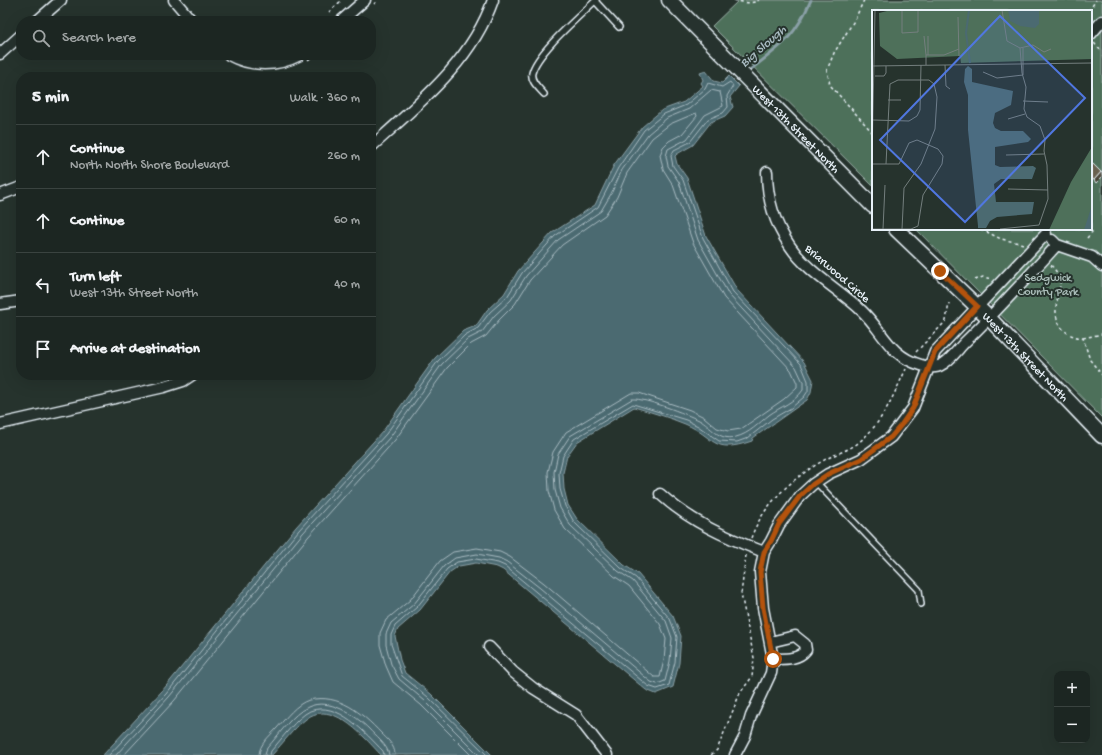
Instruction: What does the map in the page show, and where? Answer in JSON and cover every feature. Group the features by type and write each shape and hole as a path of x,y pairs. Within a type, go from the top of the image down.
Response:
{"street":[{"path":"43,16 61,0"},
{"path":"174,0 188,16"},
{"path":"347,16 365,0"},
{"path":"376,142 451,72 482,26 493,0"},
{"name":"West 13th Street North","path":"669,0 872,205"},
{"path":"1092,38 1102,21"},
{"path":"0,54 16,40"},
{"path":"241,60 246,62 271,64 288,60"},
{"name":"Briarwood Circle","path":"767,172 768,200 779,227 790,246 803,262 862,311 890,346 910,362 929,368"},
{"path":"0,195 16,189"},
{"name":"West 13th Street North","path":"897,230 989,318 1102,436"},
{"path":"735,755 745,736 754,709 766,686 773,659 763,608 760,572 764,552 788,510 800,496 816,482 828,474 861,459 891,437 913,408 935,352 1046,232 1057,245 1092,256 1102,266"},
{"path":"929,368 941,365 989,318 1057,245"},
{"path":"0,304 16,302"},
{"path":"0,424 164,387 184,380"},
{"path":"660,494 674,506 709,529 764,552"},
{"path":"770,642 794,636 805,644 806,650 802,655 792,658 773,659"},
{"path":"489,647 513,672 533,688 576,715 607,755"}],"lane":[{"path":"544,94 533,81 532,74 537,62 546,50 595,1 619,27"},
{"path":"816,482 919,590 922,604"}],"path":[{"path":"329,12 342,0"},
{"path":"734,0 743,3 756,2 759,0"},
{"path":"864,0 855,19 834,53 827,70 830,86 872,132"},
{"path":"1089,10 1096,0"},
{"path":"1092,38 1102,52"},
{"path":"983,230 1001,240 1026,245"},
{"path":"1088,238 1092,230"},
{"path":"1048,261 1058,273 1061,283 1056,310 1059,323 1065,332 1075,338 1102,334"},
{"path":"711,755 717,750 740,693 752,677 754,658 741,594 744,559 753,534 764,513 791,482 830,457 858,444 880,420 913,356 946,321 949,303"},
{"path":"1083,338 1090,360 1102,375"}],"green space":[{"name":"Sedgwick County Park","path":"739,0 1102,0 1102,418 917,230 1092,230 1092,10 872,10 872,185 712,26"}],"water":[{"path":"706,71 714,81 722,83 729,76 739,86 730,97 733,107 725,116 711,122 693,145 675,156 677,164 687,178 706,236 737,290 804,362 813,380 811,392 807,400 753,438 752,441 739,445 721,445 715,443 685,424 634,407 577,442 567,456 563,473 564,489 568,505 577,519 624,565 638,574 673,616 681,636 679,663 673,687 656,694 646,690 503,570 497,567 476,563 459,566 450,572 420,610 398,629 395,636 400,660 405,673 431,694 492,755 381,755 366,739 347,723 326,713 316,714 306,719 292,732 272,755 103,755 162,691 296,527 383,431 435,358 463,331 476,326 487,310 504,294 518,271 552,233 595,205 614,165 642,127 662,110 684,102 703,86 701,83 703,80 700,73"}],"building":[{"path":"1093,164 1101,172 1094,180 1092,179"}],"waterway":[{"name":"Big Slough","path":"747,72 785,41 799,24 811,0"}],"route":[{"path":"773,659 763,608 760,572 764,552 788,510 813,484 828,474 861,459 876,450 891,437 913,408 935,352 977,306 940,271"}]}
